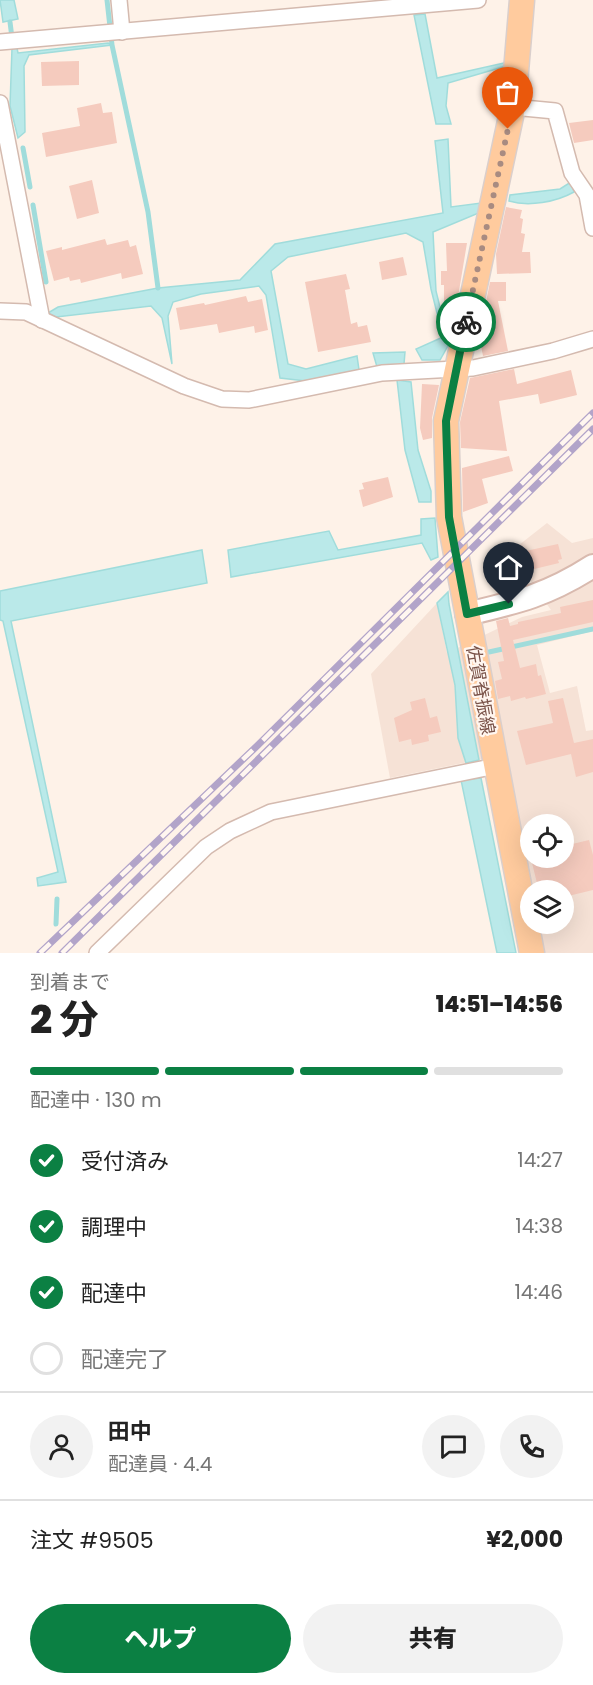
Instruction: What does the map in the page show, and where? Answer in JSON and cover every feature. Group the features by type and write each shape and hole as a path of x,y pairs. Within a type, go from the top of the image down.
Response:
{"main road":[{"name":"佐賀脊振線","path":"522,0 513,107 446,421 449,517 532,953"},
{"path":"467,614 530,599 563,585 593,566"}],"street":[{"path":"119,0 122,32"},
{"path":"0,42 478,0"},
{"path":"0,103 42,320"},
{"path":"513,107 555,111 572,173 587,195 593,228"},
{"path":"0,311 26,312 184,386 222,399 249,400 382,373 473,368 593,339"},
{"path":"97,953 206,847 230,831 271,812 496,766"}],"shaded area":[{"path":"547,523 572,543 593,538 593,631 537,645 550,693 577,686 586,731 593,730 593,953 540,953 536,934 574,934 574,880 529,880 526,868 574,868 574,814 520,814 520,839 502,755 390,778 371,674 437,603 447,653 522,617 551,610 510,552"}],"water":[{"path":"0,0 14,0 18,19 3,22"},
{"path":"425,14 437,78 508,62 506,66 448,83 446,106 451,124 436,124 414,15"},
{"path":"108,43 112,45 29,55 24,66 25,132 18,138 10,106 12,48 17,48 18,53"},
{"path":"448,139 451,207 481,203 481,212 433,232 436,291 449,344 440,360 422,360 416,349 443,337 431,289 423,242 406,233 288,257 271,271 288,364 306,369 357,356 359,370 306,381 280,378 266,295 259,286 201,294 173,302 168,316 172,364 162,318 151,306 56,317 48,313 58,307 158,288 240,280 275,244 443,213 435,141"},
{"path":"571,182 574,192 559,198 525,204 509,201 510,195 560,189"},
{"path":"405,352 404,364 377,367 373,353"},
{"path":"397,380 411,382 418,450 431,491 431,502 419,502 405,450"},
{"path":"435,518 438,557 431,560 422,543 231,577 228,550 329,531 338,550 421,535 421,519"},
{"path":"202,550 207,583 11,621 66,882 38,886 37,878 58,872 3,621 0,620 0,591"},
{"path":"448,592 479,760 466,763 458,738 455,685 437,603"},
{"path":"481,778 516,953 497,953 461,780"}],"building":[{"path":"79,61 79,85 42,86 41,62"},
{"path":"101,103 103,113 112,112 117,143 46,157 42,133 80,126 77,108"},
{"path":"593,120 593,140 574,143 569,123"},
{"path":"92,180 99,213 77,219 69,186"},
{"path":"506,207 522,210 521,233 525,234 522,252 530,252 531,273 497,274 496,254"},
{"path":"105,239 107,245 128,240 130,247 136,245 143,274 122,279 121,273 81,283 80,279 70,281 69,277 54,281 46,251 62,247 62,250"},
{"path":"446,243 467,243 457,303 444,303 441,271 447,271"},
{"path":"403,257 407,275 382,280 379,262"},
{"path":"346,274 350,289 345,290 351,324 357,322 358,327 367,325 371,342 318,352 305,282"},
{"path":"490,282 506,282 506,301 498,301 508,351 483,356 479,336"},
{"path":"246,296 248,302 262,299 268,330 255,333 254,326 219,333 217,324 180,330 176,308 204,303 205,305"},
{"path":"514,369 517,384 571,370 577,395 540,404 538,394 499,401 507,451 461,448 460,422 470,378"},
{"path":"422,384 439,385 432,418 432,438 423,440 420,428"},
{"path":"509,456 513,471 482,479 488,503 463,512 462,468"},
{"path":"388,477 393,497 363,507 359,490 364,489 362,483"},
{"path":"558,544 562,559 558,560 559,563 526,571 521,552"},
{"path":"593,600 593,622 513,640 520,668 536,664 538,676 541,675 546,694 511,701 510,696 498,699 495,681 502,679 498,662 504,661 496,621 508,618 510,626 518,622 561,613 560,607"},
{"path":"425,698 430,718 437,716 441,732 428,735 429,741 412,745 411,739 399,742 394,718 412,710 410,702"},
{"path":"563,698 574,743 593,739 593,772 576,777 571,754 526,765 517,731 553,723 548,701"},
{"path":"589,840 593,855 593,890 574,895 574,880 536,880 533,868 574,868 574,844"}],"waterway":[{"path":"107,0 112,45 148,212 158,288"},
{"path":"10,22 12,38"},
{"path":"23,148 30,187"},
{"path":"33,205 46,282"},
{"path":"489,652 593,629"},
{"path":"56,924 57,899"}],"railway":[{"path":"40,953 258,745 593,413"},
{"path":"62,953 593,429"}],"way so far":[{"path":"466,322 508,129"}],"route":[{"path":"466,322 446,421 449,517 467,614 509,604"}]}
